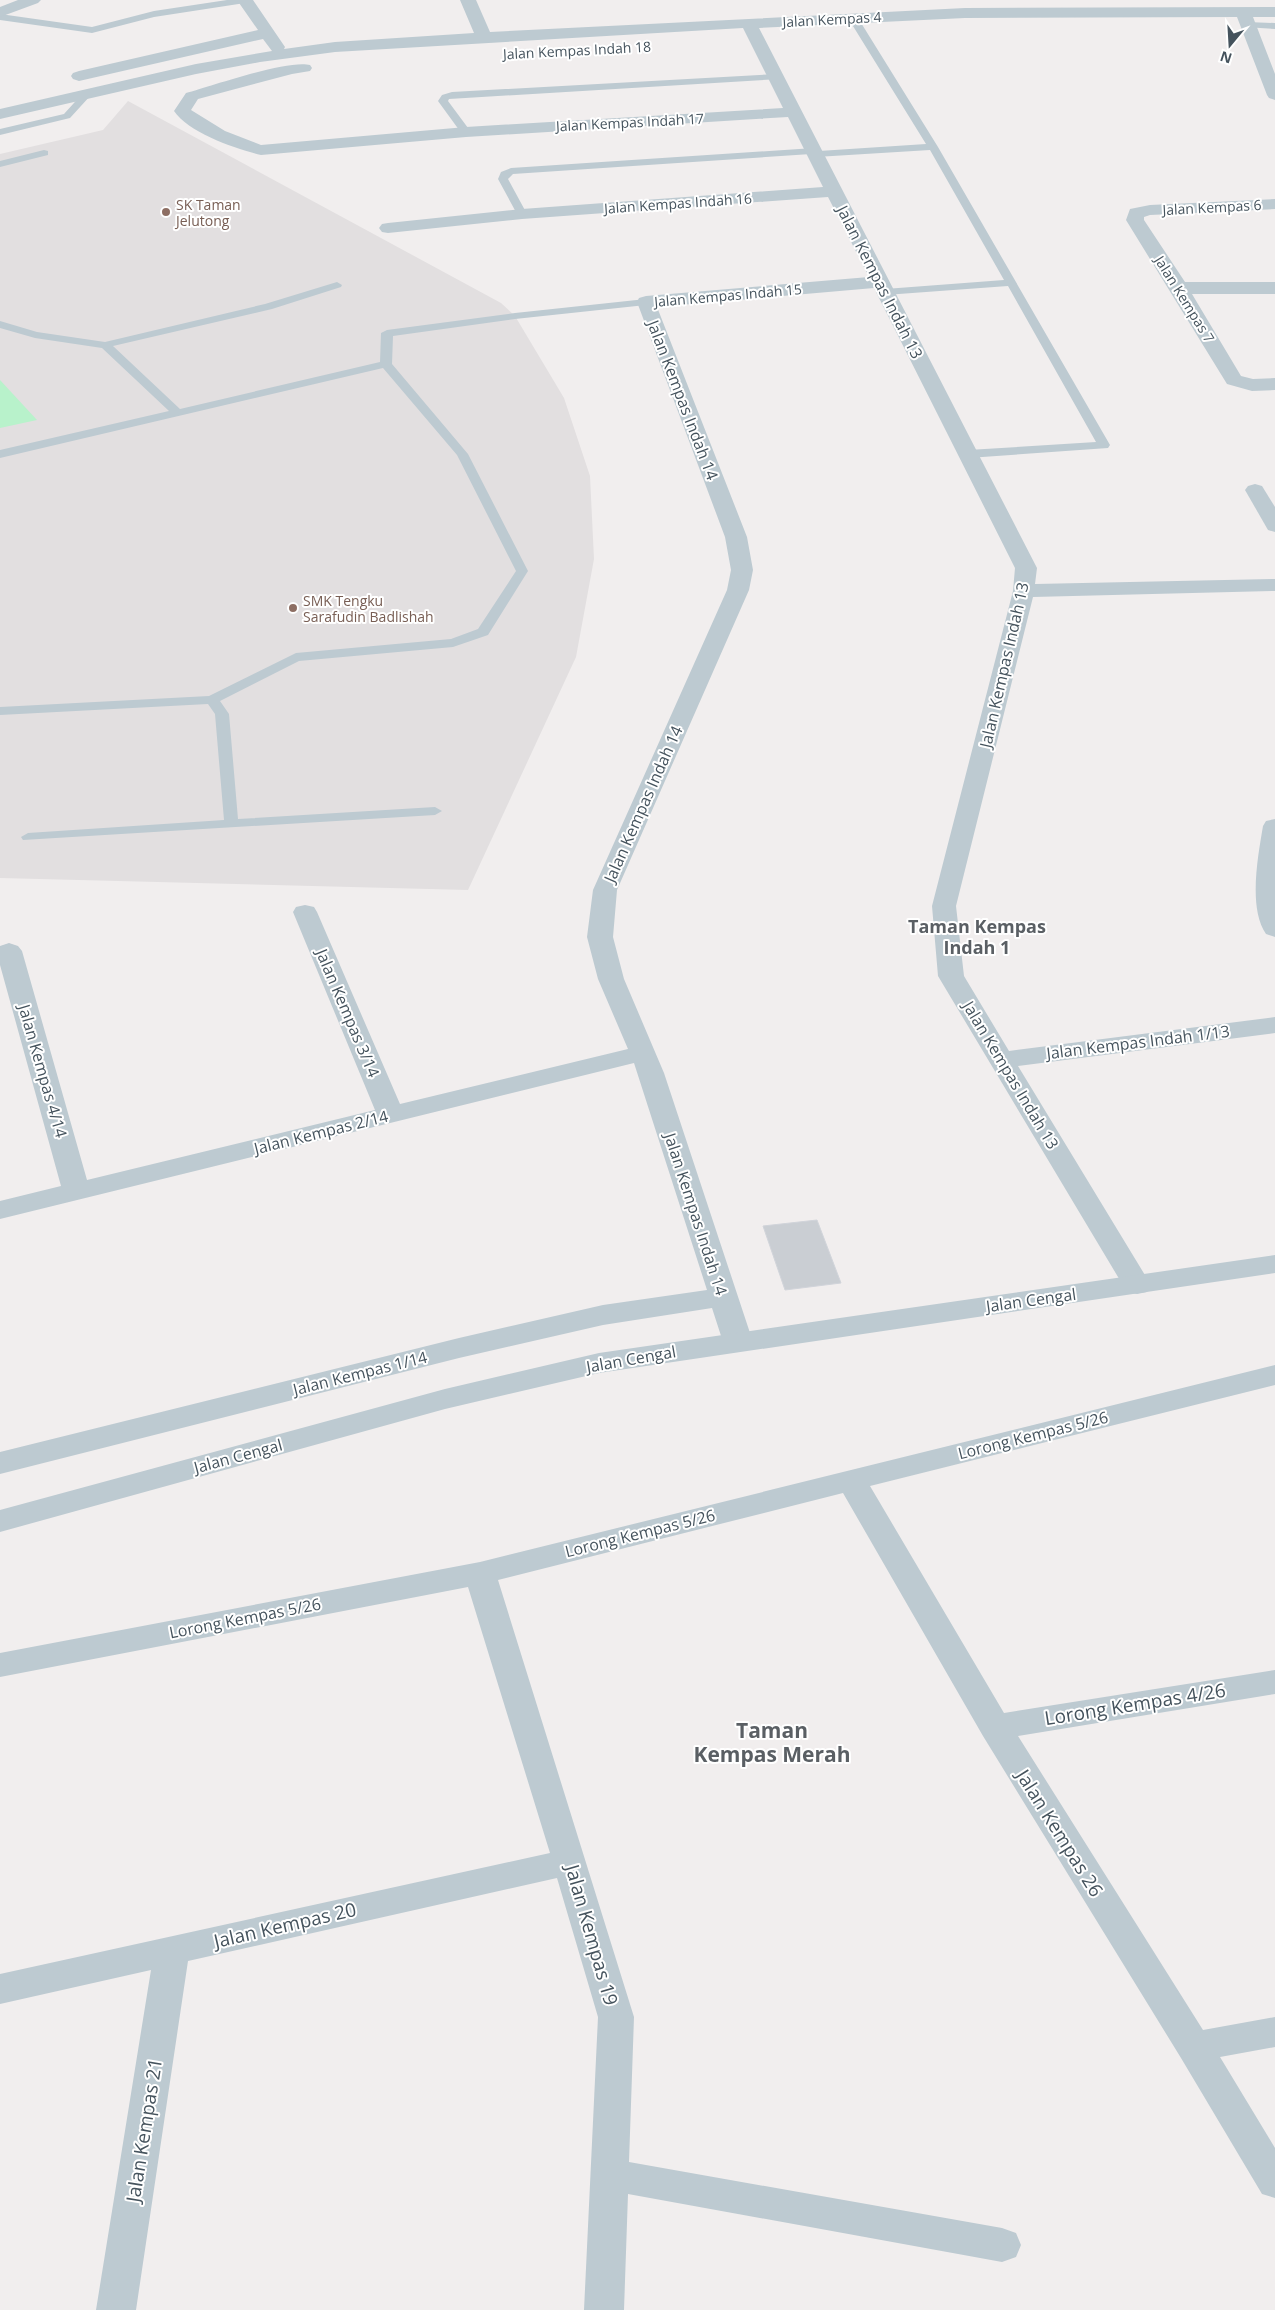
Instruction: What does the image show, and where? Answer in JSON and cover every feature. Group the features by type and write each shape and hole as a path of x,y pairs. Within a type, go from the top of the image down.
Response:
{"street":[{"path":"0,12 33,0"},
{"path":"246,0 282,54"},
{"path":"468,0 484,37"},
{"name":"Jalan Kempas 4","path":"0,114 188,71 282,54 390,43 484,37 753,32 853,18 961,7 1245,19 1275,12"},
{"path":"1245,19 1272,80"},
{"path":"80,76 267,32"},
{"path":"738,41 753,32"},
{"name":"Jalan Kempas Indah 13","path":"753,32 1026,568 1024,591 944,906 951,976 1137,1285"},
{"path":"390,43 396,60"},
{"name":"Jalan Kempas Indah 17","path":"319,66 291,69 192,96 182,111 214,134 235,144 261,150 466,132 794,112"},
{"name":"Jalan Kempas Indah 16","path":"388,228 522,214 834,191"},
{"name":"Jalan Kempas 6","path":"1150,210 1275,204"},
{"name":"Jalan Kempas 7","path":"1150,210 1136,213 1135,220 1179,288 1234,380 1252,385 1275,384"},
{"name":"Jalan Kempas Indah 15","path":"646,302 883,287"},
{"path":"1179,288 1275,288"},
{"name":"Jalan Kempas Indah 14","path":"646,302 736,537 742,570 738,590 605,890 600,937 611,979 651,1072 738,1342"},
{"path":"1255,490 1275,526"},
{"path":"1024,591 1275,585"},
{"path":"1275,826 1270,864 1270,914 1275,930"},
{"name":"Jalan Kempas 3/14","path":"305,912 391,1115"},
{"name":"Jalan Kempas 4/14","path":"9,951 76,1192"},
{"name":"Jalan Kempas Indah 1/13","path":"1002,1060 1275,1025"},
{"name":"Jalan Kempas 2/14","path":"0,1210 643,1053"},
{"name":"Jalan Cengal","path":"0,1521 445,1399 599,1363 1275,1264"},
{"name":"Jalan Kempas 1/14","path":"0,1463 603,1315 723,1297"},
{"name":"Lorong Kempas 5/26","path":"0,1665 480,1573 1275,1375"},
{"name":"Jalan Kempas 26","path":"851,1480 995,1727 1194,2047 1275,2182"},
{"name":"Jalan Kempas 19","path":"480,1573 616,2017 604,2310"},
{"name":"Lorong Kempas 4/26","path":"995,1727 1275,1682"},
{"name":"Jalan Kempas 20","path":"0,1989 570,1862"},
{"name":"Jalan Kempas 21","path":"116,2310 172,1951"},
{"path":"1194,2047 1275,2032"},
{"path":"610,2175 1002,2245"}],"lane":[{"path":"0,17 92,30 154,14 246,0"},
{"path":"853,18 933,147 1104,445 968,454"},
{"path":"1245,19 1275,26"},
{"path":"466,132 443,101 445,97 452,95 777,77"},
{"path":"0,132 67,116 86,95"},
{"path":"522,214 503,179 505,174 511,171 815,152 933,147"},
{"path":"0,164 44,153"},
{"path":"883,287 1010,283"},
{"path":"0,324 36,335 105,345 268,307 336,285"},
{"name":"Jalan Kempas Indah 15","path":"386,364 387,332 646,302"},
{"path":"105,345 178,413"},
{"path":"0,454 386,364 462,454 522,571 483,632 453,642 296,657 212,700 0,711"},
{"path":"212,700 222,714 231,824"},
{"path":"28,837 435,811"}],"shaded area":[{"name":"SMK Tengku Sarafudin Badlishah","path":"128,101 501,303 515,316 564,398 590,476 594,559 576,657 468,890 0,878 0,154 103,130"}],"green space":[{"path":"0,380 37,420 0,428"}],"building":[{"path":"817,1220 841,1283 785,1290 763,1226"}],"place":[{"name":"SK Taman Jelutong","path":"166,212"},
{"name":"SMK Tengku Sarafudin Badlishah","path":"293,608"}],"district":[{"name":"Taman Kempas Indah 1","path":"977,936"},
{"name":"Taman Kempas Merah","path":"772,1742"}]}
